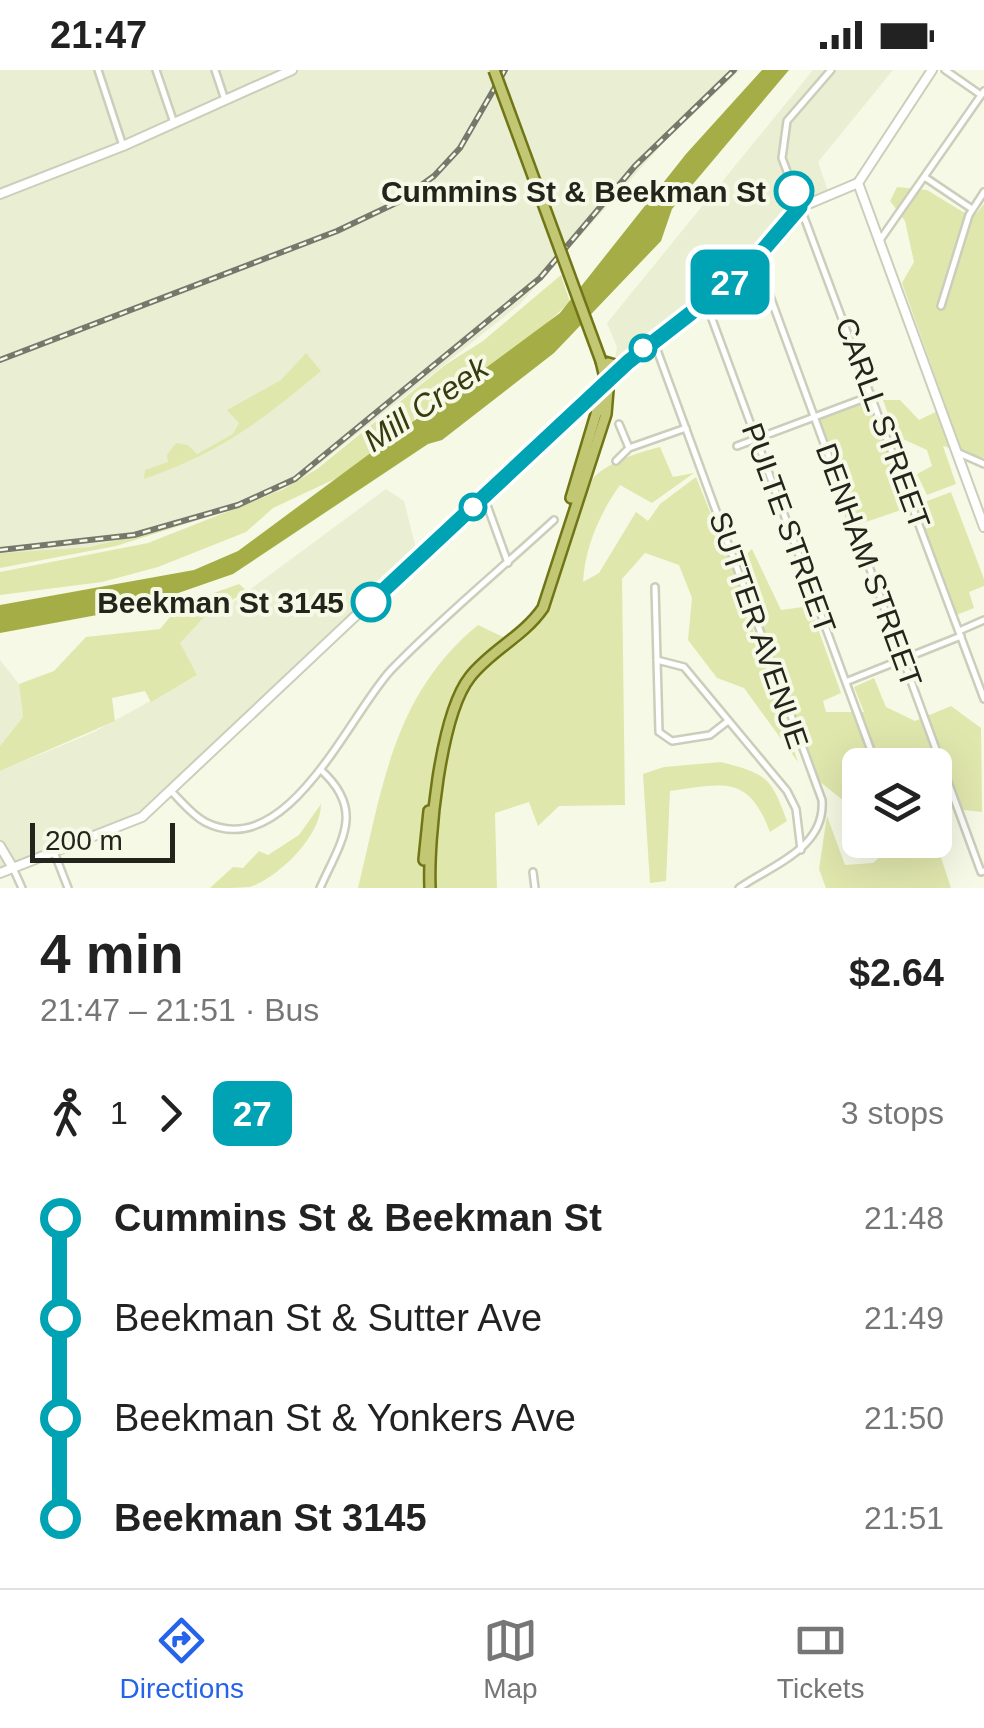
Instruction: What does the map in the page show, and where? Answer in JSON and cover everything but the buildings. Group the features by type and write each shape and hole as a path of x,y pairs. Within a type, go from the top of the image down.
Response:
{"main road":[{"path":"1,191 123,146 292,70"},
{"path":"428,888 432,832 454,705 474,672 522,632 542,608 608,401 603,363 494,70"},
{"path":"0,874 135,821 171,791 606,381 756,258 800,207 858,183 932,70"},
{"path":"858,183 984,527"},
{"path":"603,363 622,367"},
{"path":"428,888 425,833 449,705 464,676 526,621 539,602 606,381"},
{"path":"586,400 599,411"},
{"path":"0,846 13,868"}],"street":[{"path":"98,70 123,146"},
{"path":"156,70 174,123"},
{"path":"214,70 225,101"},
{"name":"CARLL STREET","path":"830,70 791,114 781,147 984,699"},
{"path":"879,240 982,93 945,70"},
{"path":"926,178 972,209"},
{"path":"941,306 972,209 984,192"},
{"name":"DENHAM STREET","path":"756,258 982,871"},
{"name":"PULTE STREET","path":"705,300 870,748"},
{"name":"SUTTER AVENUE","path":"654,339 796,739 818,788 822,814 814,834"},
{"path":"737,446 872,396"},
{"path":"620,424 629,448"},
{"path":"616,461 629,448 686,428"},
{"path":"956,451 984,464"},
{"path":"484,497 508,562"},
{"path":"171,791 204,822 238,828 280,812 321,770 388,673 554,520"},
{"path":"655,587 657,722 662,736 672,741 704,736 728,721"},
{"path":"846,681 984,620"},
{"path":"657,660 684,667 787,790 801,850"},
{"path":"320,888 348,820 348,808 338,786 321,770"},
{"path":"739,888 801,850 814,834 798,830"},
{"path":"54,852 68,888"},
{"path":"13,868 22,888"},
{"path":"533,872 536,888"}],"shaded area":[{"path":"0,70 740,70 665,141 520,304 301,479 266,498 142,537 90,547 0,553"},
{"path":"762,70 789,70 672,209 661,241 554,353 442,440 428,444 233,574 135,608 0,633 0,605 194,570 238,551 560,313 686,154"},
{"path":"813,70 893,70 818,162 829,194 806,203 756,258 612,376 617,347 607,323"},
{"path":"897,187 927,190 963,212 977,213 984,204 984,458 943,446 956,484 927,495 917,474 932,466 927,450 896,436 883,400 900,400 919,420 946,407 902,283 914,262 905,221 890,201"},
{"path":"561,275 570,302 524,344 425,416 413,408 415,424 337,478 273,508 246,532 158,567 102,582 0,595 0,572 148,543 282,490 317,469 445,365 483,341"},
{"path":"306,353 321,371 278,406 196,458 144,479 145,470 168,462 167,455 176,443 188,445 197,454 233,434 239,423 227,410 281,380"},
{"path":"873,395 914,506 951,492 984,579 984,586 969,592 974,608 954,616 913,506 854,526 815,417"},
{"path":"660,447 673,477 694,473 652,503 620,485 595,531 583,582 599,573 636,512 648,521 660,504 696,477 731,564 798,762 744,688 717,678 688,640 692,598 679,565 645,553 622,579 625,805 559,806 538,826 529,802 495,813 497,888 358,888 396,744 427,681 449,652 478,625 518,644 555,593 573,521 591,481 613,464"},
{"path":"386,489 404,501 418,557 142,817 0,873 0,771 92,733 196,676 179,643 205,616 229,605"},
{"path":"198,520 116,546 0,568 0,553 90,547"},
{"path":"752,549 781,610 810,606 841,693 823,701 826,712 864,712 854,687 874,678 886,707 915,721 951,706 981,728 982,812 952,809 952,748 842,748 842,800 819,781 750,594 743,557"},
{"path":"239,584 247,591 205,616 180,643 197,675 151,702 145,691 112,698 115,721 0,771 0,746 23,717 19,684 54,671 86,637 160,629 180,605"},
{"path":"0,660 19,684 23,717 0,746"},
{"path":"721,762 765,780 787,821 770,832 753,800 732,787 670,791 666,881 650,883 643,774 664,767"},
{"path":"321,804 314,829 285,865 250,887 210,888 233,867 243,868 259,851 268,855 299,835"},
{"path":"827,816 845,865 873,863 879,858 941,858 951,888 826,888 819,869"}],"railway":[{"path":"0,360 337,231 398,202 434,176 460,148 505,70"},
{"path":"0,550 134,535 238,505 295,479 540,278 635,166 734,70"}],"bus line":[{"name":"27","path":"371,602 589,396 678,319 752,265 800,207 794,191"}],"place":[{"name":"Cummins St & Beekman St","path":"794,191"},
{"name":"Beekman St 3145","path":"371,602"}],"water label":[{"name":"Mill Creek","path":"426,404"}]}
